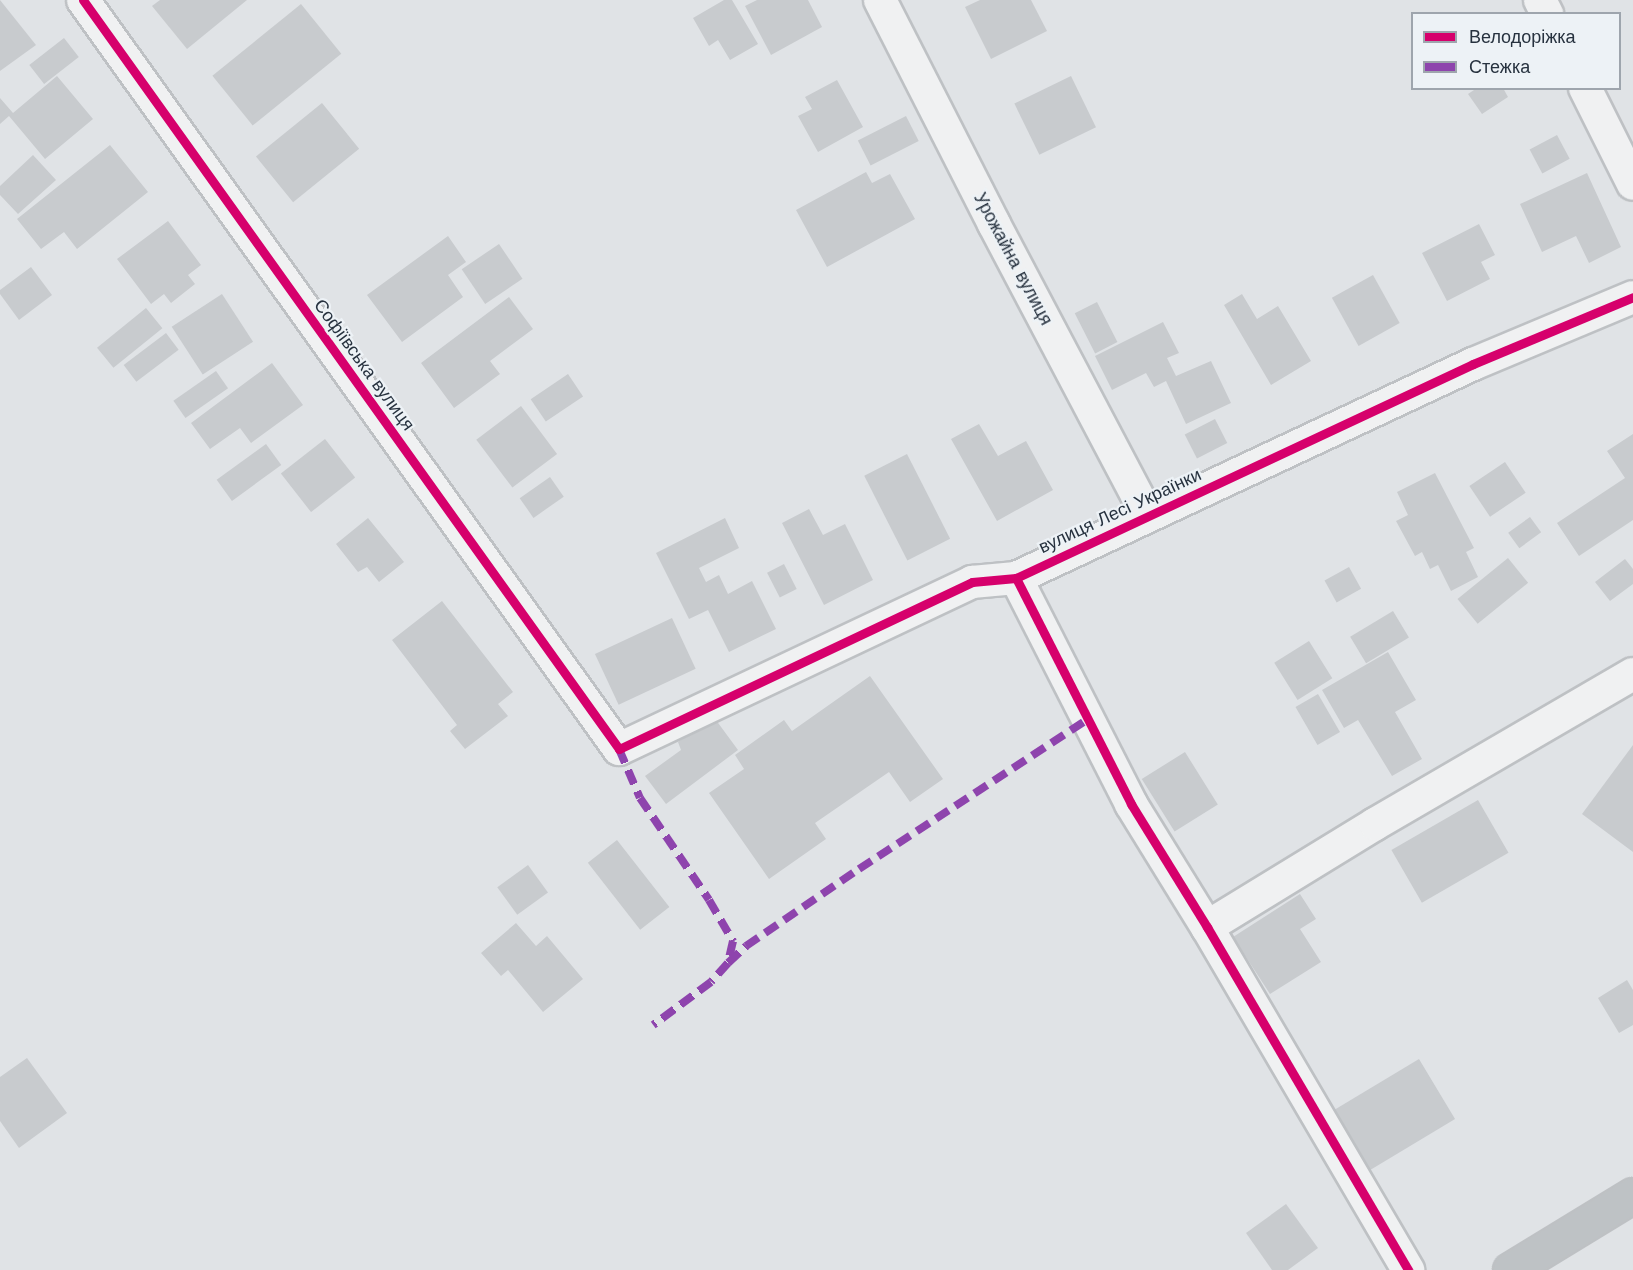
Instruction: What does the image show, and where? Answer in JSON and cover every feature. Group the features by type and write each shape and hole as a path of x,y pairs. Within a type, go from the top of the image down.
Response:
{"street":[{"name":"Софіївська вулиця","path":"83,0 619,748"},
{"name":"Урожайна вулиця","path":"880,0 999,234 1148,516"},
{"path":"1586,90 1633,184"},
{"name":"вулиця Лесі Українки","path":"619,748 972,582 1016,578 1473,364 1633,297"},
{"path":"1016,578 1131,804 1207,927 1408,1270"},
{"path":"1207,927 1375,824 1633,674"},
{"path":"1510,1270 1633,1195"}],"building":[{"path":"0,0 36,45 0,71"},
{"path":"160,0 247,0 187,49 152,6"},
{"path":"724,0 732,0 758,44 730,60 718,40 709,46 693,18"},
{"path":"757,0 808,0 822,27 771,55 745,6"},
{"path":"980,0 1031,0 1047,31 991,59 965,7"},
{"path":"301,4 341,54 253,125 212,76"},
{"path":"64,38 79,57 44,84 29,65"},
{"path":"57,76 93,119 45,159 9,116 0,124 0,98 13,113"},
{"path":"1071,76 1096,127 1039,155 1014,104"},
{"path":"837,80 863,127 818,152 798,116 812,109 805,97"},
{"path":"1474,90 1504,90 1508,97 1482,114 1468,94"},
{"path":"322,103 359,149 293,202 256,156"},
{"path":"906,116 919,141 871,165 858,141"},
{"path":"1557,135 1570,159 1542,173 1530,150"},
{"path":"110,145 148,192 77,249 64,232 41,249 17,219"},
{"path":"33,155 56,180 18,214 0,195 0,186"},
{"path":"866,172 872,183 890,174 915,219 827,267 796,210"},
{"path":"1587,173 1621,247 1589,263 1576,236 1542,252 1520,204"},
{"path":"168,221 201,265 188,275 195,284 171,303 164,294 151,304 117,259"},
{"path":"1479,224 1495,255 1481,262 1490,279 1447,301 1422,253"},
{"path":"448,236 466,262 448,275 463,297 402,342 367,295"},
{"path":"499,244 522,279 485,304 462,269"},
{"path":"31,267 52,295 19,320 0,294 0,290"},
{"path":"1373,275 1400,323 1359,346 1332,298"},
{"path":"222,294 253,342 203,374 172,327"},
{"path":"1242,294 1257,319 1278,306 1311,361 1271,385 1224,305"},
{"path":"509,297 533,329 490,361 500,374 454,408 421,363"},
{"path":"1097,302 1117,342 1095,353 1075,313"},
{"path":"146,308 162,328 113,368 97,348"},
{"path":"1163,322 1179,353 1167,358 1176,376 1211,361 1231,403 1186,424 1166,381 1154,387 1146,373 1112,390 1095,356"},
{"path":"166,333 179,350 136,382 124,365"},
{"path":"272,363 303,405 251,443 240,428 210,449 191,423"},
{"path":"216,371 228,388 185,418 173,401"},
{"path":"568,374 583,396 546,422 531,399"},
{"path":"521,406 557,454 512,488 476,440"},
{"path":"1215,419 1227,443 1197,458 1185,434"},
{"path":"979,424 998,456 1026,441 1053,490 997,521 951,439"},
{"path":"1633,434 1633,520 1579,556 1557,523 1625,478 1607,451"},
{"path":"325,439 355,478 311,512 281,473"},
{"path":"266,444 281,465 232,501 217,480"},
{"path":"907,454 950,539 907,560 864,476"},
{"path":"1505,462 1526,493 1490,517 1469,486"},
{"path":"1435,473 1474,548 1466,552 1478,577 1451,591 1438,565 1430,569 1422,552 1415,556 1396,521 1408,515 1397,492"},
{"path":"550,477 564,497 533,518 520,498"},
{"path":"809,509 823,535 845,524 873,580 824,605 782,523"},
{"path":"1530,517 1541,532 1519,548 1508,533"},
{"path":"368,518 404,562 379,582 367,567 358,572 336,544"},
{"path":"725,518 739,548 699,568 706,582 719,575 728,594 752,581 776,629 729,652 708,610 689,619 656,553"},
{"path":"1508,558 1528,583 1478,624 1457,599"},
{"path":"1625,559 1633,569 1633,584 1610,601 1595,582"},
{"path":"784,564 797,589 780,598 767,573"},
{"path":"1349,567 1361,589 1337,602 1325,581"},
{"path":"442,601 513,692 498,704 508,716 465,749 450,731 457,725 392,640"},
{"path":"1393,611 1409,638 1366,663 1350,637"},
{"path":"672,618 696,669 619,705 595,654"},
{"path":"1309,641 1332,678 1298,700 1274,663"},
{"path":"1388,652 1416,700 1395,712 1422,759 1392,776 1358,720 1344,728 1322,690"},
{"path":"870,676 943,779 910,802 889,772 815,823 826,839 769,879 709,793 744,769 735,755 784,720 792,731"},
{"path":"1318,694 1340,732 1317,745 1295,707"},
{"path":"713,716 738,750 666,804 645,776 681,750 678,742"},
{"path":"1633,745 1633,852 1582,814"},
{"path":"1185,752 1218,805 1175,832 1142,779"},
{"path":"1478,800 1508,853 1422,903 1391,850"},
{"path":"617,840 669,907 640,930 588,863"},
{"path":"528,865 548,893 517,915 497,887"},
{"path":"1300,894 1316,919 1300,929 1321,962 1270,994 1233,937"},
{"path":"516,923 536,946 547,936 583,979 543,1012 508,970 501,976 481,953"},
{"path":"1627,980 1633,990 1633,1025 1619,1033 1598,998"},
{"path":"27,1058 67,1113 19,1148 0,1121 0,1077"},
{"path":"1419,1059 1455,1119 1369,1171 1333,1111"},
{"path":"1286,1204 1318,1248 1288,1270 1272,1270 1246,1233"}],"marked path":[{"path":"728,963 746,946 859,869 1088,719"},
{"path":"619,749 640,798 709,900 733,941 728,963 711,982 653,1025"}],"cycle path":[{"path":"83,0 619,749 972,582 1016,578 1473,364 1633,297"},
{"path":"1016,578 1131,804 1207,927 1408,1270"}]}
